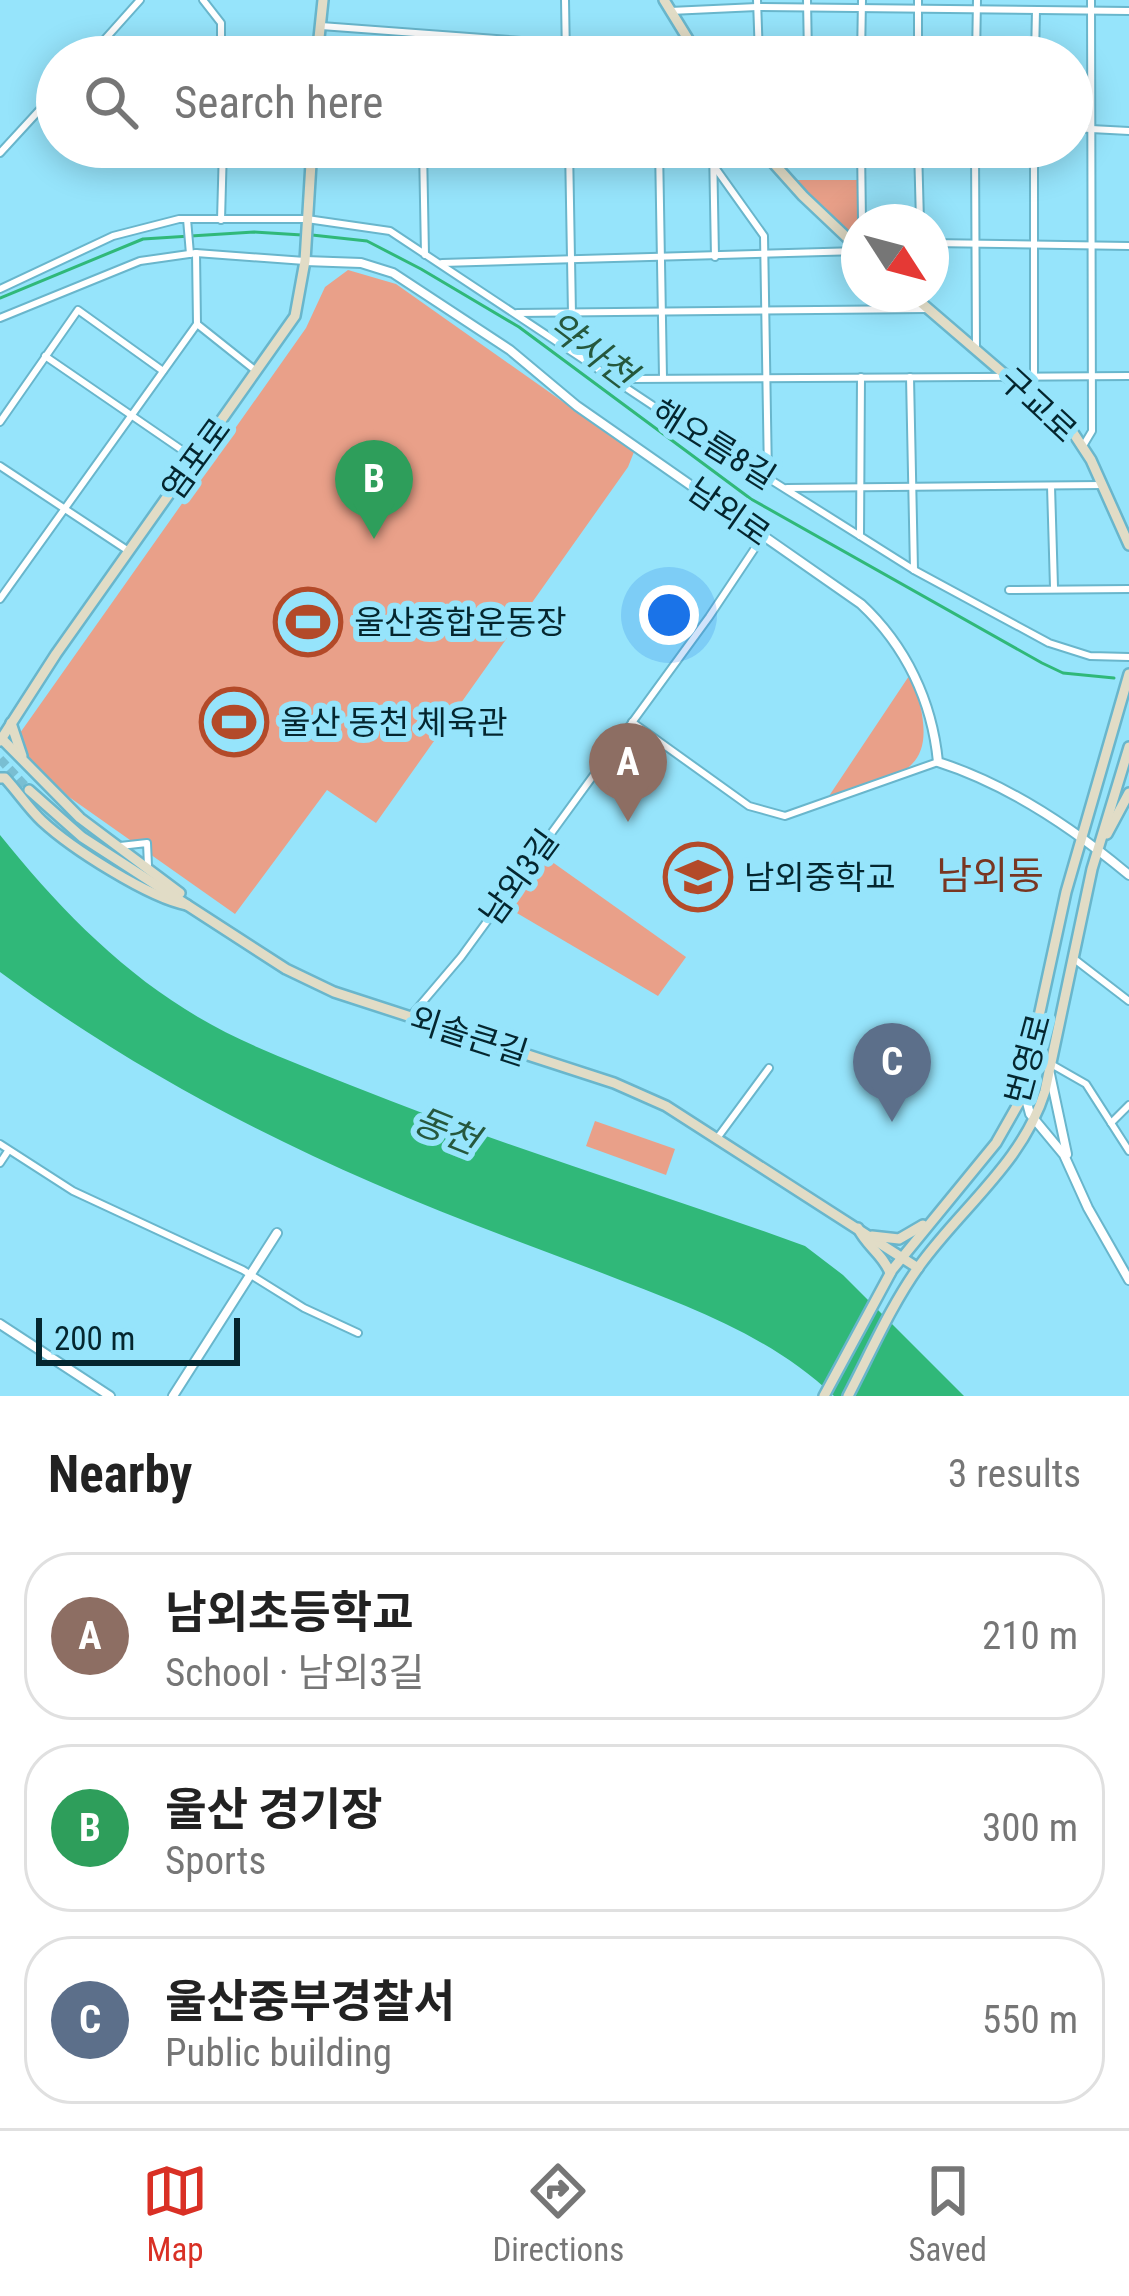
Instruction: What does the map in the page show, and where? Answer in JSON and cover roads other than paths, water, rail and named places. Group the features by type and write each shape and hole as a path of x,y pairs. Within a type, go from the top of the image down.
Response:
{"main road":[{"path":"318,36 323,0"},
{"path":"667,5 686,36"},
{"name":"염포로","path":"0,739 295,316 311,168"},
{"path":"778,168 841,233"},
{"name":"구교로","path":"932,312 1083,446 1129,545"},
{"name":"번영로","path":"824,1396 891,1272 1004,1132 1026,1084 1081,837 1129,674"},
{"path":"11,723 24,761"},
{"path":"0,739 80,818 148,866 192,906"},
{"name":"번영로","path":"848,1396 907,1284 1013,1155 1033,1123 1050,1067 1098,849 1129,747"},
{"path":"14,788 16,776 32,772"},
{"path":"2,775 43,823 136,886 163,901 192,906"},
{"name":"외솔큰길","path":"29,790 82,837 286,969 334,992 614,1083 666,1106 918,1268"},
{"path":"1098,849 1129,793"},
{"path":"871,1236 898,1239 928,1223"},
{"path":"858,1228 864,1243 891,1272"}],"street":[{"path":"107,36 140,0"},
{"path":"203,0 221,22 221,36"},
{"path":"565,0 566,36"},
{"path":"757,4 758,36"},
{"path":"807,4 808,36"},
{"path":"861,36 862,4"},
{"path":"667,5 918,4 1036,10 1091,5 1129,11"},
{"path":"918,4 918,36"},
{"path":"976,36 977,5"},
{"path":"1091,5 1091,36"},
{"path":"1035,36 1036,10"},
{"path":"319,26 455,36"},
{"path":"0,153 36,114"},
{"path":"1093,128 1129,131"},
{"path":"220,220 222,168"},
{"path":"423,168 425,254"},
{"path":"570,168 572,314"},
{"path":"660,168 663,379"},
{"path":"714,168 716,257"},
{"path":"715,168 764,236 768,478"},
{"path":"861,168 862,204"},
{"path":"919,168 920,204"},
{"path":"975,168 976,350"},
{"path":"1034,168 1034,374"},
{"path":"1083,446 1092,431 1091,168"},
{"path":"0,599 197,324 188,219"},
{"name":"해오름8길","path":"0,290 113,236 188,219 307,219 390,231 914,570 1049,643 1090,656 1129,657"},
{"path":"949,243 1129,246"},
{"path":"439,263 841,251"},
{"path":"0,318 140,261 193,253 304,261"},
{"name":"남외로","path":"304,261 361,262 393,273 511,350 577,406 860,604 888,629 928,701 938,762"},
{"path":"0,422 78,310 163,371"},
{"path":"513,313 841,311"},
{"path":"197,324 258,373"},
{"path":"45,356 196,460"},
{"path":"617,382 1129,376"},
{"path":"860,536 861,377"},
{"path":"910,377 914,570"},
{"path":"0,466 130,552"},
{"path":"783,488 1103,485"},
{"path":"1051,486 1054,587"},
{"name":"남외3길","path":"410,1017 461,957 763,536"},
{"path":"1010,590 1129,589"},
{"path":"632,722 767,814 785,816 938,762 963,770 1081,837 1129,875"},
{"path":"118,846 147,843 148,866"},
{"path":"1073,958 1129,1001"},
{"path":"1050,1067 1086,1084 1129,1151"},
{"path":"1050,1067 1069,1167"},
{"path":"718,1137 769,1068"},
{"path":"1026,1084 1033,1123 1058,1145 1129,1280"},
{"path":"1112,1123 1129,1105"},
{"path":"1004,1132 1033,1123"},
{"path":"0,1144 85,1197 253,1275 304,1309 358,1333"},
{"path":"0,1163 8,1150"},
{"path":"173,1396 277,1233"},
{"path":"0,1324 110,1396"}],"water":[{"name":"동천","path":"0,835 109,952 204,1021 406,1107 805,1246 843,1275 964,1396 834,1396 781,1355 724,1323 373,1183 227,1114 134,1061 0,972"}],"waterway":[{"name":"약사천","path":"0,298 143,239 254,232 302,235"},
{"name":"약사천","path":"312,235 367,241 421,269 519,327 751,499 1042,663 1063,673 1114,678"}],"tunnel":[{"path":"0,759 29,790"}],"place":[{"name":"울산 경기장","path":"374,539"},
{"name":"울산종합운동장","path":"308,622"},
{"name":"울산 동천 체육관","path":"234,722"},
{"name":"남외초등학교","path":"628,822"},
{"name":"남외중학교","path":"698,877"},
{"name":"울산중부경찰서","path":"892,1122"}],"district":[{"name":"남외동","path":"990,876"}]}
